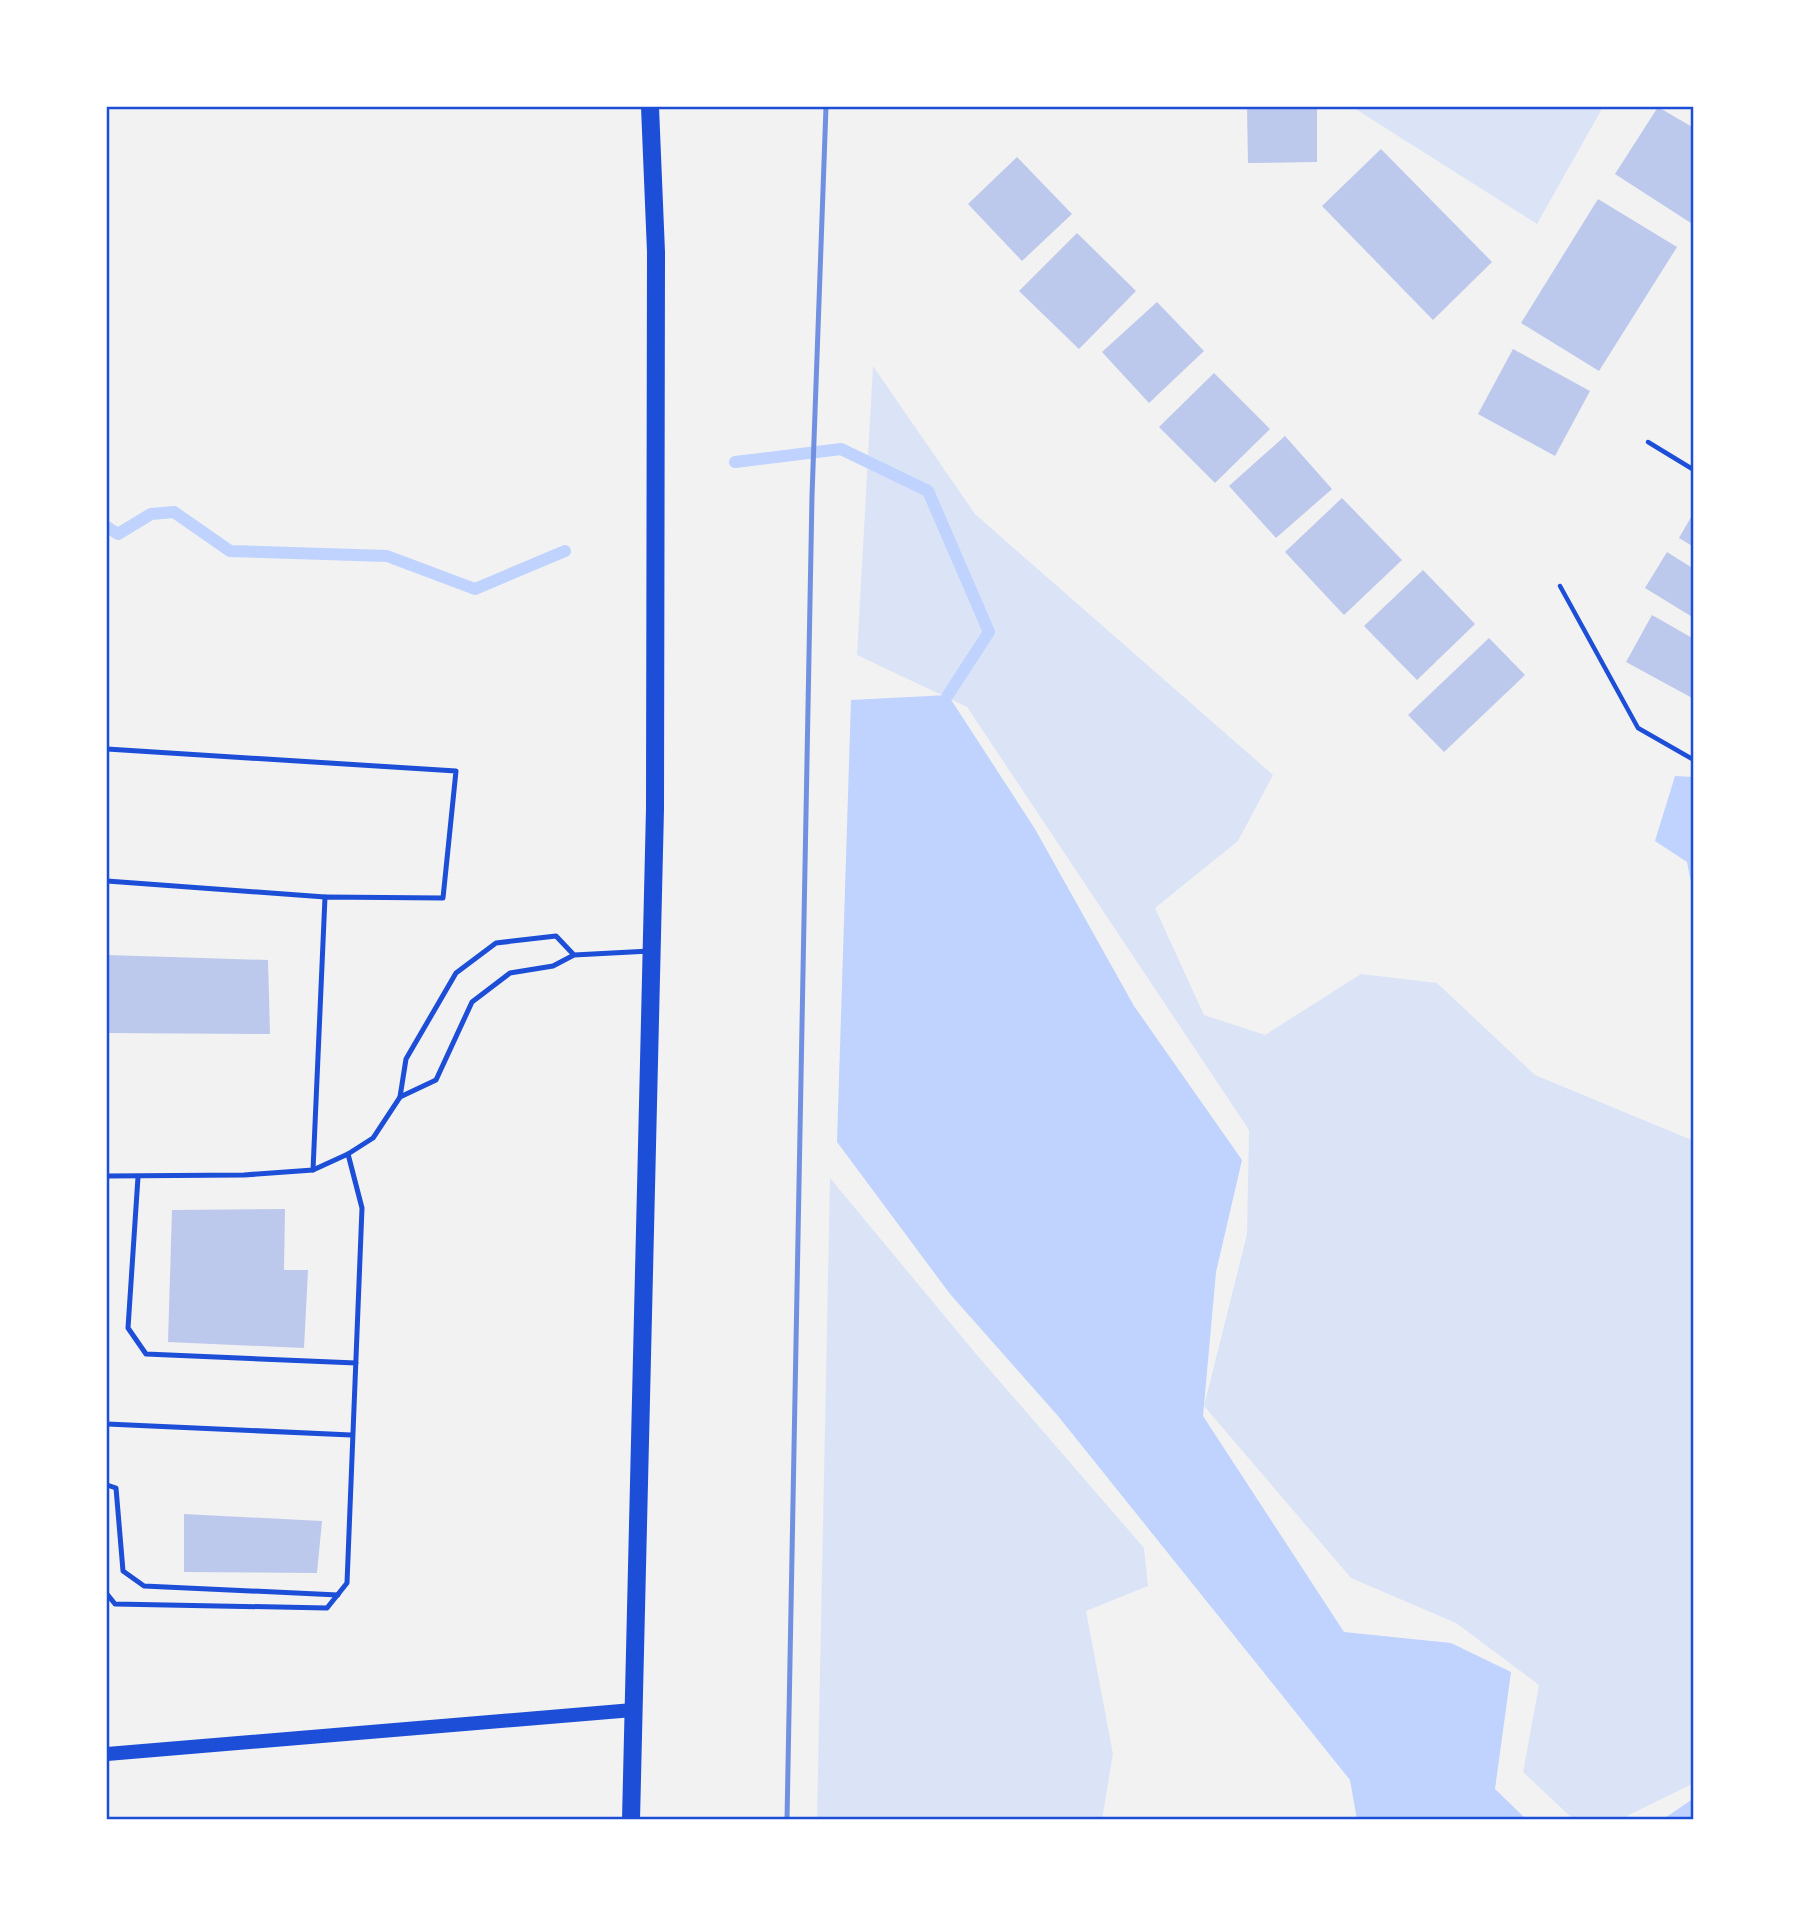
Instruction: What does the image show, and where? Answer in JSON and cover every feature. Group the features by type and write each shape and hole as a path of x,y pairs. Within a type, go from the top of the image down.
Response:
{"main road":[{"path":"631,1820 655,810 656,252 650,107"},
{"path":"107,1754 633,1710"}],"lane":[{"path":"107,749 456,771 443,898 325,897 107,881"},
{"path":"313,1170 325,897"},
{"path":"107,1177 244,1175 313,1170 348,1154 373,1138 400,1097 406,1059 456,973 496,943 556,936 574,955"},
{"path":"400,1097 436,1080 472,1002 510,973 553,966 574,955 651,951"},
{"path":"107,1594 115,1604 327,1608 347,1583 362,1208 348,1154"},
{"path":"138,1177 128,1328 146,1354 356,1363"},
{"path":"107,1424 351,1435"},
{"path":"107,1485 116,1488 123,1571 145,1586 338,1595"}],"path":[{"path":"1648,442 1694,470"},
{"path":"1560,586 1638,728 1694,760"}],"shaded area":[{"path":"1357,107 1603,107 1537,224 1357,110"},
{"path":"873,366 975,514 1273,775 1238,841 1155,908 1204,1015 1265,1035 1361,974 1437,983 1535,1075 1694,1141 1694,1783 1619,1820 1574,1820 1523,1772 1539,1685 1456,1623 1351,1578 1204,1406 1247,1234 1249,1130 967,707 857,655"},
{"path":"830,1178 977,1355 1144,1548 1148,1586 1086,1611 1113,1754 1102,1820 817,1820"}],"water":[{"path":"948,695 1035,829 1134,1006 1242,1160 1216,1272 1203,1416 1344,1632 1451,1643 1511,1672 1495,1789 1527,1820 1357,1820 1350,1780 1058,1416 950,1294 837,1142 851,700"},
{"path":"1675,776 1694,777 1694,898 1687,862 1655,841"},
{"path":"1694,1798 1694,1820 1662,1820"}],"building":[{"path":"1247,107 1317,107 1317,162 1248,163"},
{"path":"1658,107 1694,128 1694,225 1615,174"},
{"path":"1381,149 1492,262 1433,320 1322,206"},
{"path":"1017,157 1072,214 1022,261 968,204"},
{"path":"1598,199 1677,247 1599,371 1521,323"},
{"path":"1077,233 1136,291 1079,349 1019,291"},
{"path":"1157,302 1204,351 1149,403 1102,352"},
{"path":"1513,349 1590,391 1555,456 1478,414"},
{"path":"1214,373 1270,429 1215,483 1159,427"},
{"path":"1285,436 1332,489 1276,538 1229,486"},
{"path":"1342,498 1402,560 1344,615 1285,552"},
{"path":"1694,512 1694,547 1679,538"},
{"path":"1667,552 1694,569 1694,618 1645,588"},
{"path":"1423,570 1475,624 1417,680 1364,626"},
{"path":"1652,615 1694,639 1694,699 1626,662"},
{"path":"1489,638 1525,675 1444,752 1408,715"},
{"path":"107,955 268,960 270,1034 107,1033"},
{"path":"285,1209 284,1270 308,1270 304,1348 168,1342 172,1210"},
{"path":"184,1514 322,1521 317,1573 184,1572"}],"waterway":[{"path":"735,462 841,449 928,491 989,632 948,695"},
{"path":"107,527 118,534 151,514 174,512 230,551 387,556 475,589 565,551"}],"railway":[{"path":"787,1820 812,496 826,107"}]}
